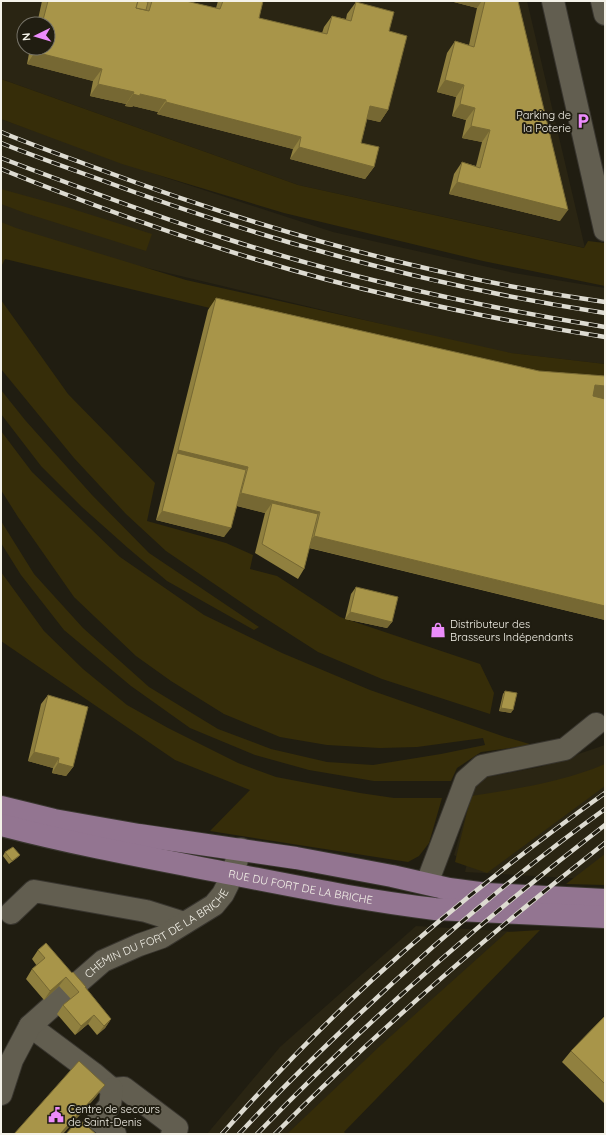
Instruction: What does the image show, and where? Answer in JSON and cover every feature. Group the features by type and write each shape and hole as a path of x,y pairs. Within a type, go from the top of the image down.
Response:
{"main road":[{"path":"1,807 54,820 241,849 427,883 449,889 487,894 605,900"},
{"name":"RUE DU FORT DE LA BRICHE","path":"1,824 127,854 374,900 435,909 605,917"}],"lane":[{"path":"553,1 605,230"},
{"path":"602,1 605,14"},
{"path":"427,883 466,780 482,766 565,749 596,724"},
{"name":"CHEMIN DU FORT DE LA BRICHE","path":"30,1026 103,961 139,945 162,937 214,905 223,894 241,849"},
{"path":"11,913 34,891 146,911 184,923"},
{"path":"1,1094 12,1060 30,1026 112,1089 124,1088 177,1128 172,1134"},
{"path":"112,1089 110,1105 98,1120 115,1134"}],"shaded area":[{"path":"1,1 527,1 585,248 298,185 1,79"},
{"path":"1,79 298,185 584,248 588,241 605,243 605,286 483,261 284,213 122,164 1,119"},
{"path":"1,119 167,178 333,232 514,273 605,288 605,364 494,351 122,262 1,224"},
{"path":"1,189 66,207 152,234 146,251 1,204"},
{"path":"1,222 16,228 186,280 511,353 605,364 605,386 502,378 5,259 1,267"},
{"path":"1,300 68,394 155,483 147,521 226,543 253,555 250,569 277,576 340,617 480,664 494,693 490,714 382,679 318,652 254,611 166,551 126,514 74,458 1,369"},
{"path":"1,390 25,420 92,495 149,553 259,627 254,630 167,581 82,507 41,466 1,414"},
{"path":"1,431 32,472 120,557 204,615 282,653 370,690 505,737 533,745 481,752 457,768 451,781 374,781 309,770 255,755 190,728 131,686 64,630 21,575 1,543 1,521 34,574 83,628 149,687 218,729 271,749 327,762 373,765 485,745 483,738 417,747 380,748 327,745 280,737 224,714 171,681 136,656 74,597 18,517 1,490"},
{"path":"1,572 44,631 83,669 127,705 168,728 238,763 276,777 394,798 442,798 429,843 419,856 408,862 210,831 250,790 175,760 1,641"},
{"path":"605,745 605,880 465,872 467,863 454,855 476,779 540,767"},
{"path":"605,764 605,786 487,873 455,862 471,796 522,788 573,776"},
{"path":"605,854 605,885 566,884"},
{"path":"416,926 517,932 297,1134 207,1134 280,1047"},
{"path":"540,930 344,1132 346,1134 287,1134 381,1045 507,932"}],"building":[{"path":"48,1 138,1 136,8 149,11 152,1 186,1 220,9 223,1 263,1 259,18 327,34 332,16 351,21 356,2 394,12 389,31 407,36 388,110 370,106 361,143 379,147 374,167 299,147 301,137 166,102 166,100 140,94 140,96 133,94 134,92 98,84 102,69 51,56 56,56 56,16 44,16"},
{"path":"138,1 148,2 146,10 136,8"},
{"path":"485,1 518,1 568,210 457,182 462,162 480,168 490,130 471,126 475,108 460,104 464,85 445,80 455,41 474,47"},
{"path":"216,298 539,371 605,376 605,386 595,385 593,396 605,399 605,606 314,536 320,512 241,493 248,467 178,450"},
{"path":"177,453 246,470 231,528 162,511"},
{"path":"272,503 318,514 304,569 262,544"},
{"path":"356,587 398,597 392,622 350,612"},
{"path":"505,691 517,693 513,710 501,708"},
{"path":"48,695 88,707 73,767 58,763 59,758 34,752"},
{"path":"13,847 20,855 12,861 5,852"},
{"path":"46,943 86,987 111,1019 104,1026 94,1015 81,1026 63,1005 79,992 66,977 50,991 32,969 45,958 38,950"},
{"path":"605,1016 605,1084 571,1051"},
{"name":"Centre de secours de Saint-Denis","path":"79,1061 105,1085 60,1134 14,1134"},
{"path":"79,1119 96,1134 66,1134"}],"railway":[{"path":"1,132 158,190 283,231 411,265 540,292 605,302"},
{"path":"1,143 155,200 218,221 345,258 474,289 605,313"},
{"path":"1,158 168,219 224,238 318,266 413,290 460,300 605,327"},
{"path":"1,169 98,207 147,224 246,257 296,271 397,297 527,324 605,337"},
{"path":"222,1134 314,1036 400,955 486,883 605,793"},
{"path":"239,1134 309,1062 444,937 539,858 605,809"},
{"path":"257,1134 298,1092 425,973 469,935 605,825"},
{"path":"275,1134 394,1020 477,947 605,843"}],"place":[{"name":"Parking de la Poterie","path":"583,121"},
{"name":"Distributeur des Brasseurs Indépendants","path":"438,630"},
{"name":"Centre de secours de Saint-Denis","path":"56,1115"}]}
